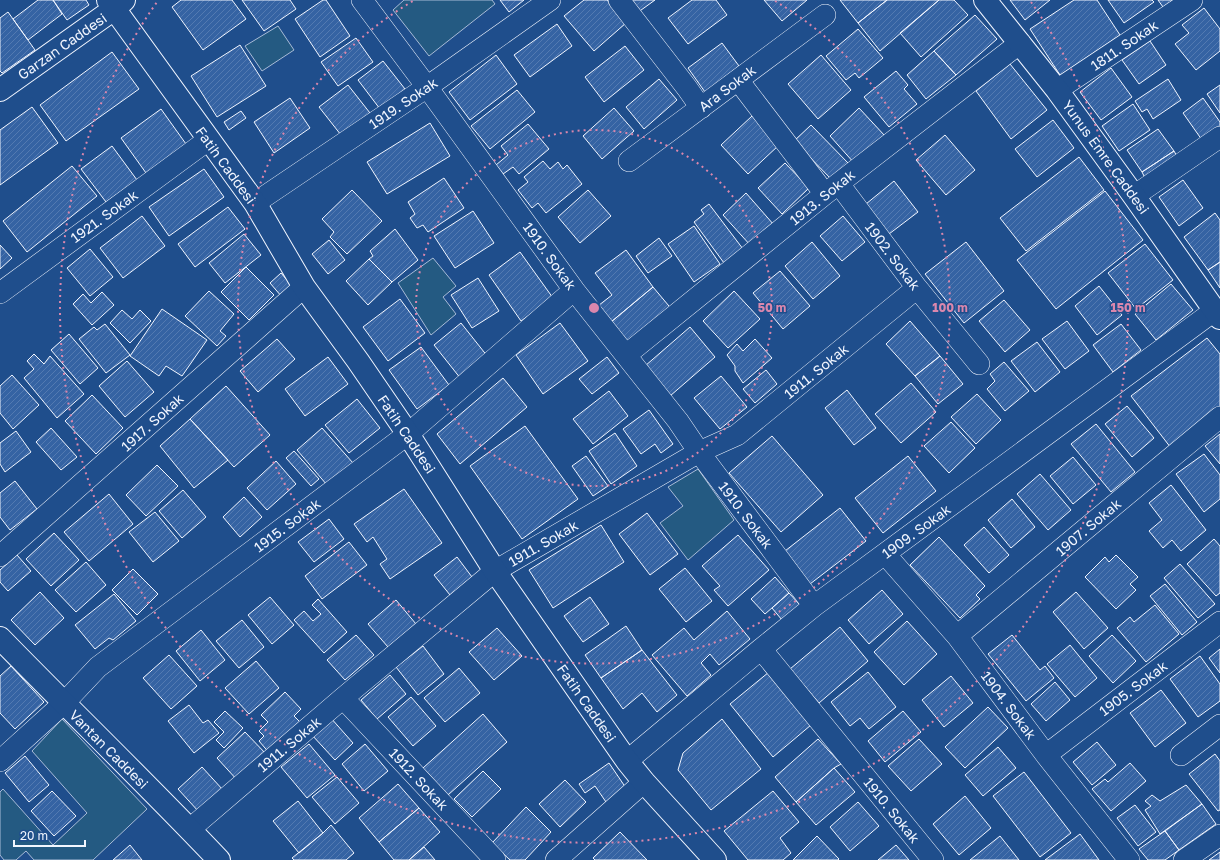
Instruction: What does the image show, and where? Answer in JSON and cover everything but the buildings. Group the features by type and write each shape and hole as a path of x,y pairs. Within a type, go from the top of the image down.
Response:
{"street":[{"name":"1910. Sokak","path":"362,0 574,290 678,421 699,452 814,606"},
{"name":"1919. Sokak","path":"254,204 427,87 550,0"},
{"path":"618,0 701,108"},
{"name":"Yunus Emre Caddesi","path":"985,0 1057,90 1134,196 1217,315"},
{"name":"1811. Sokak","path":"1057,90 1192,0"},
{"name":"Garzan Caddesi","path":"0,90 115,3"},
{"name":"Fatih Caddesi","path":"115,3 208,140 254,204 304,287 358,361 408,434 495,571 627,761 644,782 715,860"},
{"name":"Ara Sokak","path":"629,161 826,15"},
{"name":"1913. Sokak","path":"626,355 832,189 1020,43"},
{"name":"1902. Sokak","path":"738,80 917,288 979,364"},
{"path":"1134,196 1220,137"},
{"name":"1921. Sokak","path":"0,293 208,140"},
{"name":"1917. Sokak","path":"0,556 304,287"},
{"name":"1911. Sokak","path":"190,829 343,698 495,571 699,452 737,436 917,288"},
{"name":"1915. Sokak","path":"0,761 64,703 98,667 408,434 574,290"},
{"name":"1909. Sokak","path":"627,761 814,606 1217,315"},
{"name":"1907. Sokak","path":"957,636 1220,417"},
{"name":"1904. Sokak","path":"885,554 957,636 1046,755 1129,860"},
{"name":"1905. Sokak","path":"1046,755 1220,622"},
{"name":"Vantan Caddesi","path":"0,638 219,860"},
{"name":"1910. Sokak","path":"761,649 933,860"},
{"name":"1912. Sokak","path":"343,698 495,860"},
{"path":"1181,755 1220,725"},
{"path":"556,860 644,782"},
{"path":"1184,860 1220,835"}],"shaded area":[{"path":"404,0 492,0 495,4 429,56 393,10"},
{"path":"278,26 294,50 262,71 245,46"},
{"path":"433,258 456,286 443,297 456,314 431,335 398,283"},
{"path":"698,469 734,520 688,560 660,523 683,506 668,487"},
{"path":"62,719 147,809 93,860 34,860 26,851 16,860 4,860 0,855 0,792 3,789 53,845 87,813 32,751"}]}
